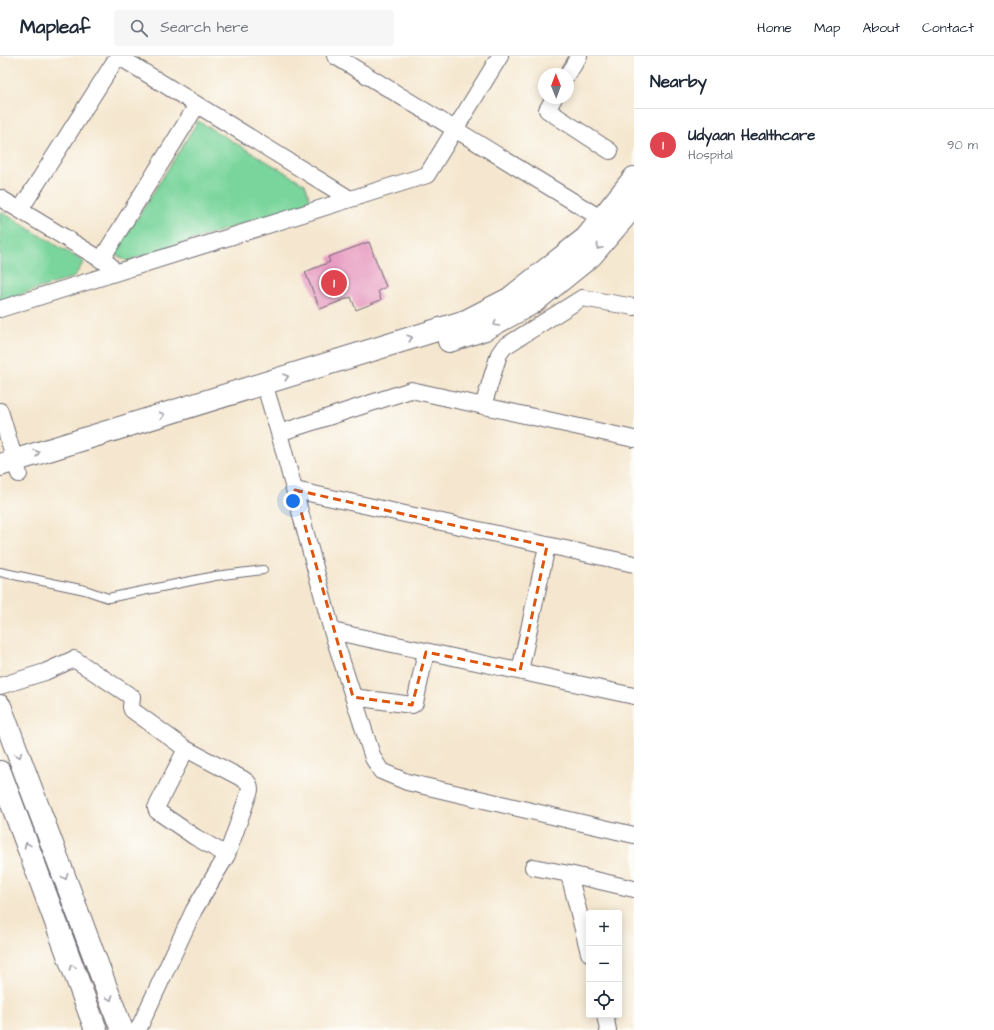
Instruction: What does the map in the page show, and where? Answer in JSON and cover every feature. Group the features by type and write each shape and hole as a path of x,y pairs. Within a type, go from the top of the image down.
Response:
{"street":[{"path":"20,210 118,56 350,199"},
{"path":"335,56 609,223"},
{"path":"0,309 427,175 500,56"},
{"path":"572,68 579,56"},
{"path":"550,104 547,110 610,151"},
{"path":"101,260 198,105"},
{"path":"609,223 634,178"},
{"path":"0,198 120,271"},
{"path":"0,411 9,470 266,390 473,317 509,299 586,238 634,206"},
{"path":"483,406 498,354 504,347 582,298 634,307"},
{"path":"266,390 279,432 332,631 373,758 381,771 407,782 634,835"},
{"path":"279,432 411,390 634,439"},
{"path":"294,490 634,564"},
{"path":"520,671 547,546"},
{"path":"332,631 634,696"},
{"path":"353,697 412,705 415,703 426,652"},
{"path":"0,686 45,672 74,659 132,697 132,710 186,749 243,779 248,782 250,786 250,790 227,855 194,910 138,1030"},
{"path":"0,706 122,1030"},
{"path":"186,749 156,808 157,811 195,837 227,855"},
{"path":"0,772 96,1030"},
{"path":"533,867 634,889"},
{"path":"569,874 587,946"},
{"path":"606,1018 608,1030"}],"lane":[{"path":"0,572 85,590 108,598 215,576 263,570"}],"highlighted area":[{"path":"295,490 547,546 520,671 426,652 412,705 353,697"}],"green space":[{"path":"198,121 305,184 311,202 127,261 115,254"},
{"path":"0,211 84,262 74,277 0,301"}],"building":[{"path":"369,242 386,287 378,291 381,300 356,310 351,297 320,309 305,272 330,262 328,257"}],"place":[{"name":"Udyaan Healthcare","path":"334,283"}]}
